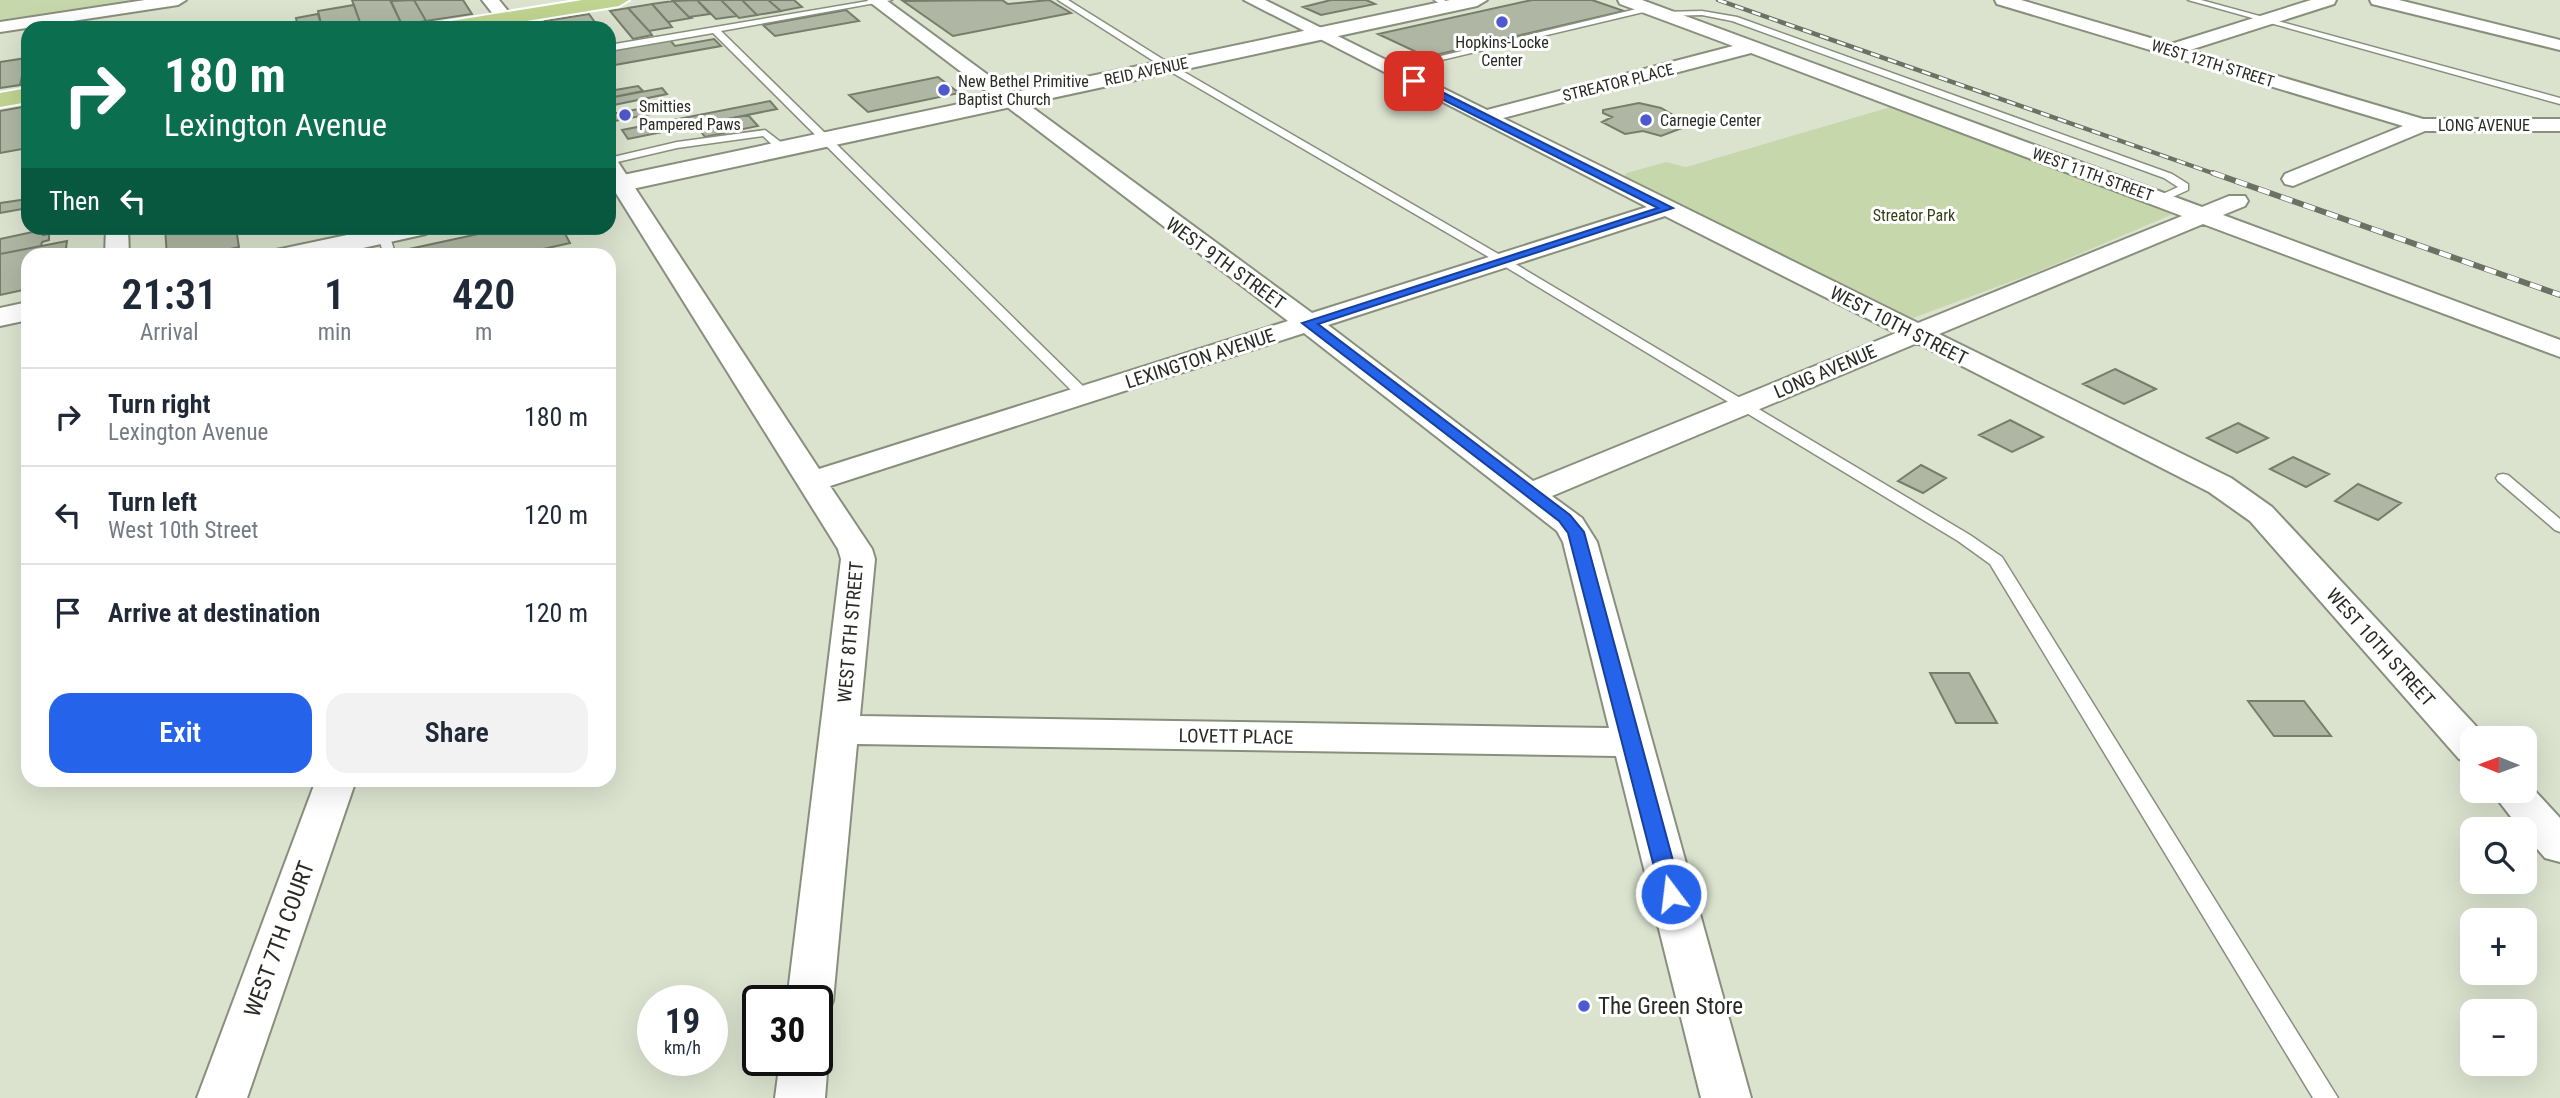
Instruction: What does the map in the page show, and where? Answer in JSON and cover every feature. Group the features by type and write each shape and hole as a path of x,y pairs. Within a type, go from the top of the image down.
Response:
{"main road":[{"path":"519,21 619,0"},
{"path":"0,100 21,96"}],"street":[{"path":"40,21 178,0"},
{"path":"490,0 507,21"},
{"name":"WEST 10TH STREET","path":"1252,0 2220,485 2261,514 2460,735"},
{"name":"REID AVENUE","path":"616,173 670,160 783,149 1320,34 1444,3 1477,0"},
{"name":"WEST 11TH STREET","path":"1626,0 2560,349"},
{"name":"WEST 12TH STREET","path":"2003,0 2422,125"},
{"path":"2171,50 2328,0"},
{"path":"2378,0 2560,45"},
{"name":"WEST 9TH STREET","path":"880,1 1007,101 1308,323 1564,518 1580,542 1726,1098"},
{"path":"0,27 21,24"},
{"name":"STREATOR PLACE","path":"1483,117 1752,47"},
{"name":"LONG AVENUE","path":"2293,178 2422,125 2560,125"},
{"name":"WEST 8TH STREET","path":"616,180 813,481 855,549 858,559 812,985"},
{"name":"LONG AVENUE","path":"1530,494 2238,201"},
{"name":"LEXINGTON AVENUE","path":"813,481 1667,208"},
{"path":"333,248 385,239"},
{"path":"0,317 21,312"},
{"name":"LOVETT PLACE","path":"841,730 1631,742"},
{"name":"WEST 7TH COURT","path":"222,1098 333,787"},
{"path":"2522,803 2560,846"},
{"path":"800,1098 802,1076"}],"lane":[{"path":"1062,0 1743,405 1964,538 1996,561 2326,1098"},
{"path":"2192,0 2560,101"},
{"path":"616,47 880,1"},
{"path":"1391,69 1656,11 1702,13 1750,24 2168,176 2184,186 2183,190 2160,199"},
{"path":"715,30 1084,395"},
{"path":"2503,478 2560,527"}],"green space":[{"path":"0,0 160,0 0,24"},
{"name":"Streator Park","path":"1894,106 2173,214 2042,270 1913,318 1623,177 1627,173 1666,162 1686,167"}],"building":[{"path":"352,0 390,0 400,21 360,21"},
{"path":"414,0 426,21 400,21 391,1"},
{"path":"414,0 463,0 472,14 426,21"},
{"path":"697,0 710,14 689,17 673,1"},
{"path":"697,0 721,0 737,16 716,19"},
{"path":"721,0 742,0 757,15 739,18"},
{"path":"742,0 768,0 781,11 757,15"},
{"path":"768,0 794,0 802,7 781,11"},
{"path":"1002,0 1008,4 1049,0 1071,13 953,36 903,1"},
{"path":"1331,0 1366,0 1375,4 1321,15 1303,7"},
{"name":"Hopkins-Locke Center","path":"1532,0 1592,0 1624,11 1427,57 1378,34"},
{"path":"673,1 691,18 668,22 652,4"},
{"path":"652,4 672,27 649,31 628,8"},
{"path":"354,5 360,21 320,21 318,11"},
{"path":"628,8 652,35 633,39 610,11"},
{"path":"846,10 859,21 775,36 763,25"},
{"path":"318,14 320,21 297,21 296,18"},
{"path":"589,14 594,21 545,21"},
{"path":"714,39 721,46 616,65 616,50 670,40 675,46"},
{"path":"21,59 20,85 0,88 0,62"},
{"path":"938,77 959,93 868,112 849,95"},
{"path":"638,86 643,91 616,97 616,90"},
{"path":"662,88 667,94 616,105 616,97"},
{"path":"770,101 777,109 628,139 622,130"},
{"path":"677,102 682,108 616,121 616,113"},
{"path":"1639,103 1661,108 1690,125 1661,136 1643,131 1625,134 1602,122 1612,117 1603,113 1603,110"},
{"path":"21,107 21,149 0,153 0,111"},
{"path":"748,115 758,126 705,137 696,125"},
{"path":"21,200 21,209 0,213 0,203"},
{"path":"21,234 49,235 49,240 42,242 41,246 0,254 0,239"},
{"path":"166,235 237,235 239,247 235,248 166,248"},
{"path":"474,235 566,235 570,243 548,248 414,248"},
{"path":"67,241 66,248 31,248"},
{"path":"21,250 21,290 0,295 0,254"},
{"path":"2115,369 2156,389 2124,404 2083,384"},
{"path":"2010,420 2043,437 2012,452 1979,435"},
{"path":"2238,423 2268,438 2237,453 2207,438"},
{"path":"2293,457 2329,474 2306,487 2270,469"},
{"path":"1921,465 1946,478 1923,493 1898,481"},
{"path":"2358,484 2401,503 2378,520 2335,501"},
{"path":"1930,673 1969,673 1997,723 1956,723"},
{"path":"2248,701 2304,701 2331,736 2274,736"}],"railway":[{"path":"1718,0 2218,175"},
{"path":"2213,173 2560,295"}],"place":[{"name":"Hopkins-Locke Center","path":"1502,22"},
{"name":"New Bethel Primitive Baptist Church","path":"944,90"},
{"name":"Smitties Pampered Paws","path":"625,115"},
{"name":"Carnegie Center","path":"1646,120"},
{"name":"The Green Store","path":"1584,1006"}],"route":[{"path":"1414,81 1667,208 1308,323 1564,518 1576,532 1671,894"}]}
